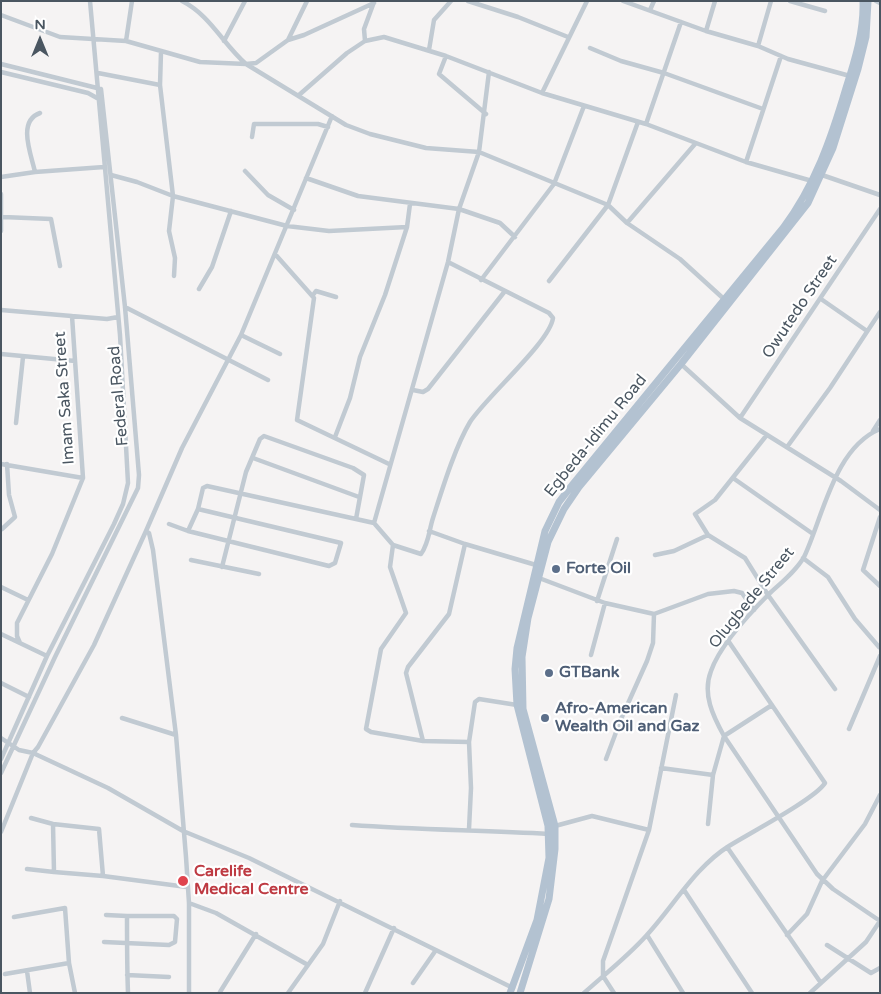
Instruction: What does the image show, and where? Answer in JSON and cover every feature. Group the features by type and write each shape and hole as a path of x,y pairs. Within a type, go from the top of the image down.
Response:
{"main road":[{"name":"Egbeda-Idimu Road","path":"512,990 527,964 549,899 553,876 555,826 517,705 515,669 517,648 548,521 560,502 783,228 813,182 832,134 850,76 862,29 863,1"},
{"name":"Egbeda-Idimu Road","path":"520,993 544,894 549,858 549,834 523,710 521,685 522,657 528,618 548,542 564,508 799,217 822,175 858,69 866,37 868,1"}],"street":[{"path":"1,64 99,89 90,1"},
{"path":"126,41 132,1"},
{"path":"182,1 198,10 246,64 332,116 370,134 426,148 479,152 608,205 627,223 680,259 725,300"},
{"path":"224,41 245,1"},
{"path":"288,40 307,1"},
{"path":"429,50 434,20 451,1"},
{"path":"468,1 518,16 568,37"},
{"path":"542,93 587,1"},
{"path":"623,1 706,31 758,46 781,56 850,76"},
{"path":"650,10 654,1"},
{"path":"706,31 715,1"},
{"path":"758,46 771,1"},
{"path":"790,1 825,11"},
{"path":"876,1 880,3"},
{"path":"1,15 60,37 126,41 200,62 246,64 256,63 288,40 304,35 374,2"},
{"path":"365,41 364,29 374,2"},
{"path":"646,124 681,22"},
{"path":"299,95 347,53 365,41 384,37 446,56 542,93 646,124 746,162 813,182"},
{"path":"590,48 763,108"},
{"path":"161,52 160,84 173,196 169,232 175,258 174,276"},
{"path":"446,56 438,74 486,114"},
{"path":"746,162 781,56"},
{"path":"1,72 88,93 97,98"},
{"path":"374,523 389,464 413,390 448,262 459,209 479,152 486,114 489,72"},
{"path":"98,73 160,84"},
{"name":"Federal Road","path":"1,759 124,498 128,483 118,317 97,98 99,89"},
{"name":"Federal Road","path":"1,773 54,657 138,488 125,307 102,94 99,89"},
{"path":"481,280 554,184 584,106"},
{"path":"35,172 27,123 33,115 40,113"},
{"path":"1,832 33,753 94,646 182,448 229,361 332,116"},
{"path":"549,281 608,205 638,122"},
{"path":"252,138 254,124 318,124 328,126"},
{"path":"627,223 695,144"},
{"path":"1,178 35,172 104,167"},
{"path":"245,171 268,195 294,210"},
{"path":"111,175 137,182 173,196 287,226 329,231 406,227"},
{"path":"822,175 880,195"},
{"path":"306,178 358,196 459,209 500,223 516,236"},
{"path":"1,194 3,217 1,231"},
{"path":"335,437 350,398 360,357 385,294 406,227 410,204"},
{"name":"Owutedo Street","path":"740,418 880,209"},
{"path":"199,289 212,266 232,211"},
{"path":"3,217 51,219 60,266"},
{"path":"275,254 313,294"},
{"path":"188,531 198,509 204,486 374,523 393,544 421,554 429,538 429,531 444,483 470,422 552,324 553,318 548,313 448,262"},
{"path":"413,390 423,392 428,389 504,291"},
{"path":"313,294 320,292 336,297"},
{"path":"313,294 297,420 389,464"},
{"path":"821,299 867,331"},
{"path":"125,307 268,380"},
{"path":"1,310 107,319 118,317"},
{"path":"787,448 830,388 880,312"},
{"name":"Imam Saka Street","path":"20,643 15,629 52,554 83,478 72,316"},
{"path":"241,335 280,354"},
{"path":"1,354 75,361"},
{"path":"16,424 23,357"},
{"path":"681,364 740,418 766,436 841,481 880,510"},
{"path":"125,417 133,416"},
{"path":"873,432 880,420"},
{"name":"Olugbede Street","path":"880,429 873,432 858,445 834,478 803,558 754,610 711,671 707,686 713,715 724,736 822,881 880,921"},
{"path":"222,566 246,472 260,439 264,436 358,471 364,475 356,519"},
{"path":"766,436 715,500 695,514 708,535 745,558 768,595 835,689"},
{"path":"253,458 359,497"},
{"path":"2,529 15,517 3,464 83,478"},
{"path":"733,478 813,534"},
{"path":"169,524 188,531 329,566 335,563 341,543 198,509"},
{"path":"880,517 863,570 880,586"},
{"path":"146,530 149,533 153,550 176,735 189,904 189,993"},
{"path":"429,531 536,565"},
{"path":"655,555 674,551 708,535"},
{"path":"597,600 617,539"},
{"path":"393,544 390,567 406,613 381,649 366,729 371,732 423,740 469,742"},
{"path":"423,740 406,673 408,667 449,614 465,544"},
{"path":"803,558 828,577 854,619 879,647 880,656 849,729"},
{"path":"192,560 259,574"},
{"path":"539,578 605,604 654,614 708,594 734,591 742,592 754,610"},
{"path":"1,587 28,600"},
{"path":"591,655 605,604"},
{"path":"606,759 621,719 648,661 653,643 654,614"},
{"path":"1,634 48,656"},
{"path":"584,993 613,969 647,935 684,890 727,847 778,817 825,783 730,642"},
{"path":"1,683 29,697"},
{"path":"614,993 603,976 602,961 649,830 676,695"},
{"path":"469,829 472,788 469,742 476,700 517,705"},
{"path":"708,824 713,775 724,736 772,705"},
{"path":"122,718 176,735"},
{"path":"1,738 19,750 33,753 108,788 183,831 249,858 340,901 512,990"},
{"path":"661,768 713,775"},
{"path":"787,936 807,914 822,881 865,824 880,795"},
{"path":"555,826 592,816 649,830"},
{"path":"31,818 53,824 99,829 104,876"},
{"path":"53,824 54,872"},
{"path":"352,825 411,830 469,829 549,834"},
{"path":"727,847 821,983"},
{"path":"27,869 104,876 187,887"},
{"path":"684,890 752,993"},
{"path":"288,993 323,944 340,901"},
{"path":"189,904 216,913 308,965"},
{"path":"14,917 65,908 69,963 75,993"},
{"path":"104,942 172,944 175,942 177,919 174,916 106,915"},
{"path":"127,916 128,993"},
{"path":"810,993 866,942 880,921"},
{"path":"366,993 394,928"},
{"path":"220,992 256,934"},
{"path":"647,935 683,993"},
{"path":"827,945 871,973 880,968"},
{"path":"413,983 436,950"},
{"path":"5,974 69,963"},
{"path":"28,971 30,993"},
{"path":"128,975 169,977"}],"place":[{"name":"Forte Oil","path":"556,569"},
{"name":"GTBank","path":"549,673"},
{"name":"Afro-American Wealth Oil and Gaz","path":"545,718"},
{"name":"Carelife Medical Centre","path":"183,881"}]}
